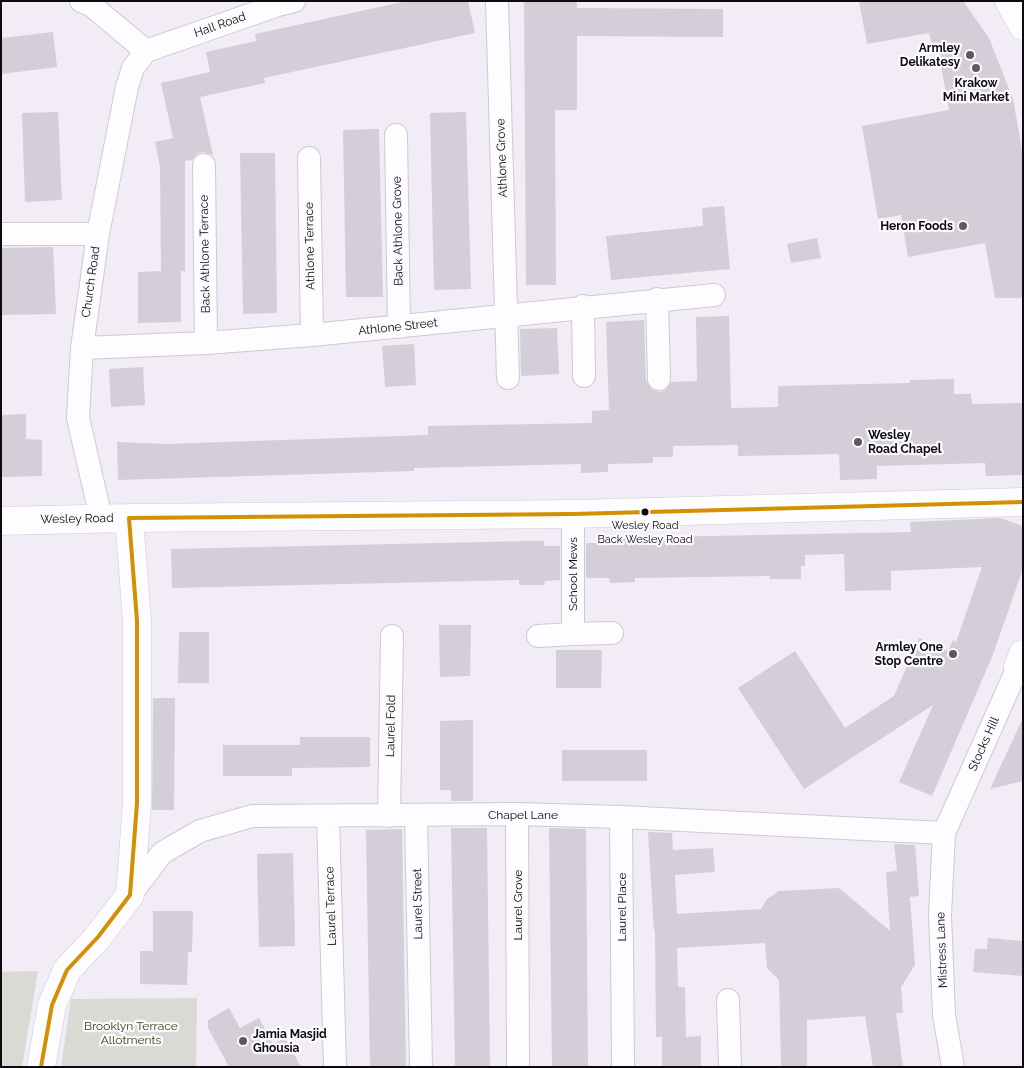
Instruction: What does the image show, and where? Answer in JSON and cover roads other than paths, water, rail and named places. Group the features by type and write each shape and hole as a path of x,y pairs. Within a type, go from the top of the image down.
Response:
{"street":[{"path":"82,1 91,5 146,51"},
{"name":"Athlone Grove","path":"497,1 508,378"},
{"path":"1008,1 1023,26"},
{"name":"Hall Road","path":"146,51 283,2"},
{"name":"Church Road","path":"101,518 78,418 82,348 98,234 127,86 133,68 146,51"},
{"name":"Back Athlone Grove","path":"396,135 399,327"},
{"name":"Athlone Terrace","path":"309,158 312,335"},
{"name":"Back Athlone Terrace","path":"204,165 206,343"},
{"path":"1,234 98,234"},
{"name":"Athlone Street","path":"82,348 206,343 312,335 506,316 583,306 714,295"},
{"path":"657,299 659,379"},
{"path":"583,306 584,376"},
{"name":"Wesley Road","path":"1,521 101,518 574,514 1023,502"},
{"name":"School Mews","path":"573,634 574,514"},
{"path":"41,1067 52,1006 67,970 98,936 130,895 137,803 137,621 129,518"},
{"path":"538,636 612,634"},
{"name":"Laurel Fold","path":"389,816 392,636"},
{"name":"Stocks Hill","path":"944,833 1021,663"},
{"name":"Chapel Lane","path":"130,895 162,853 200,832 252,816 328,817 517,814 621,817 944,833"},
{"name":"Laurel Grove","path":"517,814 518,1067"},
{"name":"Laurel Street","path":"416,815 421,1067"},
{"name":"Laurel Terrace","path":"328,817 335,1067"},
{"name":"Laurel Place","path":"621,817 623,1067"},
{"name":"Mistress Lane","path":"944,833 940,915 944,1015 952,1067"},
{"path":"728,1000 730,1067"}],"place":[{"name":"Armley Delikatesy","path":"970,55"},
{"name":"Krakow Mini Market","path":"976,68"},
{"name":"Heron Foods","path":"963,226"},
{"name":"Wesley Road Chapel","path":"858,442"},
{"name":"Wesley Road Back Wesley Road","path":"645,512"},
{"name":"Armley One Stop Centre","path":"953,654"},
{"name":"Jamia Masjid Ghousia","path":"243,1041"}],"park label":[{"name":"Brooklyn Terrace Allotments","path":"131,1033"}]}
